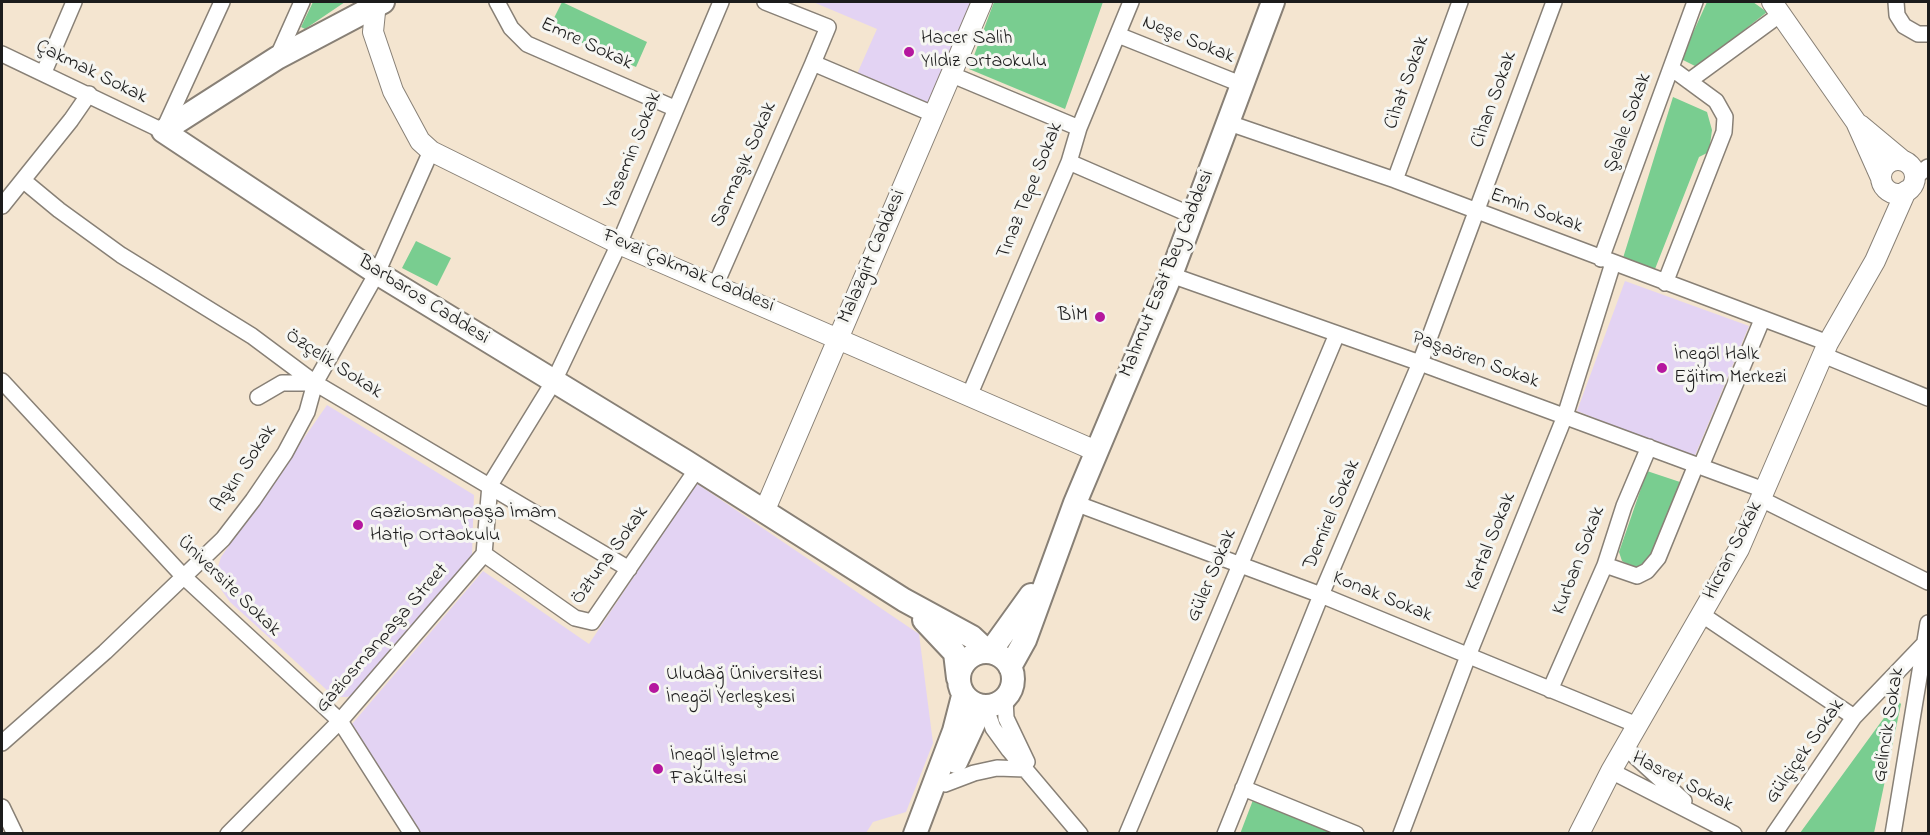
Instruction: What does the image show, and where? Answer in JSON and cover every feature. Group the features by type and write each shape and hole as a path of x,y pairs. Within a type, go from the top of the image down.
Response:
{"main road":[{"name":"Mahmut Esat Bey Caddesi","path":"1059,544 1171,275 1191,215 1229,123 1273,2"},
{"path":"163,131 277,58 378,3"},
{"name":"Barbaros Caddesi","path":"163,131 377,273 697,469 904,600"},
{"path":"915,832 945,784 978,697 964,662 979,652 989,652 1016,620 1059,544"},
{"path":"1010,667 1025,640 1049,580 1059,544"},
{"path":"904,600 972,636 989,652 1005,659 1010,667 1013,684 978,697 941,767 915,832"},
{"path":"904,600 955,653 978,697"}],"street":[{"path":"44,72 74,2"},
{"path":"163,131 222,2"},
{"path":"277,58 302,2"},
{"name":"Emre Sokak","path":"497,2 511,28 527,44 674,108"},
{"name":"Yasemin Sokak","path":"554,381 619,243 674,108 721,2"},
{"name":"Sarmaşık Sokak","path":"716,284 828,27 765,2"},
{"name":"Malazgirt Caddesi","path":"764,512 982,2"},
{"name":"Tınaz Tepe Sokak","path":"969,396 1069,162 1079,128 1131,2"},
{"name":"Cihat Sokak","path":"1395,180 1460,2"},
{"name":"Cihan Sokak","path":"1476,212 1554,2"},
{"name":"Şelale Sokak","path":"1607,261 1695,2"},
{"path":"1896,2 1897,15 1905,26 1918,34 1929,34"},
{"name":"Fevzi Çakmak Caddesi","path":"378,3 373,32 393,91 420,141 431,152 619,243 1096,451"},
{"path":"1689,81 1777,5 1856,122 1883,182 1894,193 1921,175"},
{"name":"Neşe Sokak","path":"1118,35 1243,85"},
{"name":"Çakmak Sokak","path":"2,54 44,72 163,131"},
{"path":"813,63 933,114"},
{"path":"1665,283 1724,132 1725,117 1716,101 1671,68"},
{"path":"950,74 1079,128"},
{"path":"2,206 24,181 88,94"},
{"path":"1856,122 1921,175"},
{"name":"Emin Sokak","path":"1229,123 1395,180 1762,320 1929,398"},
{"name":"Aşkın Sokak","path":"2,743 105,652 223,539 253,500 285,453 301,423 315,383 377,273 431,152"},
{"path":"1875,261 1883,220 1883,182 1887,164 1902,160"},
{"path":"1069,162 1191,215"},
{"path":"1875,261 1921,175"},
{"name":"Özçelik Sokak","path":"24,181 59,210 121,255 252,336 315,383 629,569"},
{"name":"Demirel Sokak","path":"1225,834 1321,596 1420,363 1476,212"},
{"name":"Kartal Sokak","path":"1401,834 1468,656 1565,416 1607,261"},
{"name":"Hicran Sokak","path":"1579,834 1611,771 1739,549 1825,349 1875,261"},
{"name":"Paşaören Sokak","path":"1171,275 1420,363 1698,466 1762,494 1929,582"},
{"path":"1605,565 1637,576 1647,571 1658,558 1762,320"},
{"name":"Güler Sokak","path":"1127,834 1337,334"},
{"name":"Üniversite Sokak","path":"2,381 183,576 340,721 411,834"},
{"path":"484,554 490,485 554,381"},
{"path":"258,397 282,383 315,383"},
{"name":"Kurban Sokak","path":"1550,690 1605,565 1624,506 1649,447"},
{"name":"Öztuna Sokak","path":"484,554 575,618 586,623 592,622 697,469"},
{"name":"Konak Sokak","path":"1075,503 1321,596 1637,725"},
{"name":"Gaziosmanpaşa Street","path":"228,834 340,721 484,554"},
{"path":"1701,614 1854,717"},
{"name":"Gelincik Sokak","path":"1893,834 1929,623"},
{"name":"Gülçiçek Sokak","path":"1774,834 1854,717 1924,644"},
{"path":"978,697 993,728 1080,834"},
{"path":"978,697 1005,718 1029,772"},
{"path":"1625,747 1697,814"},
{"path":"945,784 974,773 997,768 1029,772"},
{"name":"Hasret Sokak","path":"1611,771 1734,834"},
{"path":"1243,788 1356,834"},
{"path":"2,807 15,834"}],"shaded area":[{"name":"Hacer Salih Yıldız Ortaokulu","path":"813,2 972,2 930,106 857,74 877,29"},
{"name":"İnegöl Halk Eğitim Merkezi","path":"1625,281 1749,326 1694,458 1577,411"},
{"name":"Gaziosmanpaşa İmam Hatip Ortaokulu","path":"327,405 474,495 472,555 354,696 346,697 337,697 329,692 230,602 220,588 216,573 221,557"},
{"name":"Uludağ Üniversitesi İnegöl Yerleşkesi","path":"696,483 919,634 933,743 906,812 873,822 866,833 420,834 346,731 483,571 589,644"}],"green space":[{"path":"313,2 345,2 305,29 301,27"},
{"path":"562,2 647,42 636,67 549,28"},
{"path":"994,2 1103,2 1065,109 969,69"},
{"path":"1707,2 1753,2 1767,12 1697,67 1681,59"},
{"path":"1673,97 1707,112 1712,130 1709,152 1699,157 1655,269 1623,258"},
{"path":"416,241 451,258 437,286 402,268"},
{"path":"1647,471 1683,483 1648,563 1641,567 1631,566 1622,561 1619,552"},
{"path":"1897,700 1901,704 1874,833 1800,833"},
{"path":"1253,800 1336,833 1240,834"}],"place":[{"name":"Hacer Salih Yıldız Ortaokulu","path":"909,52"},
{"name":"BİM","path":"1100,317"},
{"name":"İnegöl Halk Eğitim Merkezi","path":"1662,368"},
{"name":"Gaziosmanpaşa İmam Hatip Ortaokulu","path":"358,525"},
{"name":"Uludağ Üniversitesi İnegöl Yerleşkesi","path":"654,688"},
{"name":"İnegöl İşletme Fakültesi","path":"658,769"}]}
